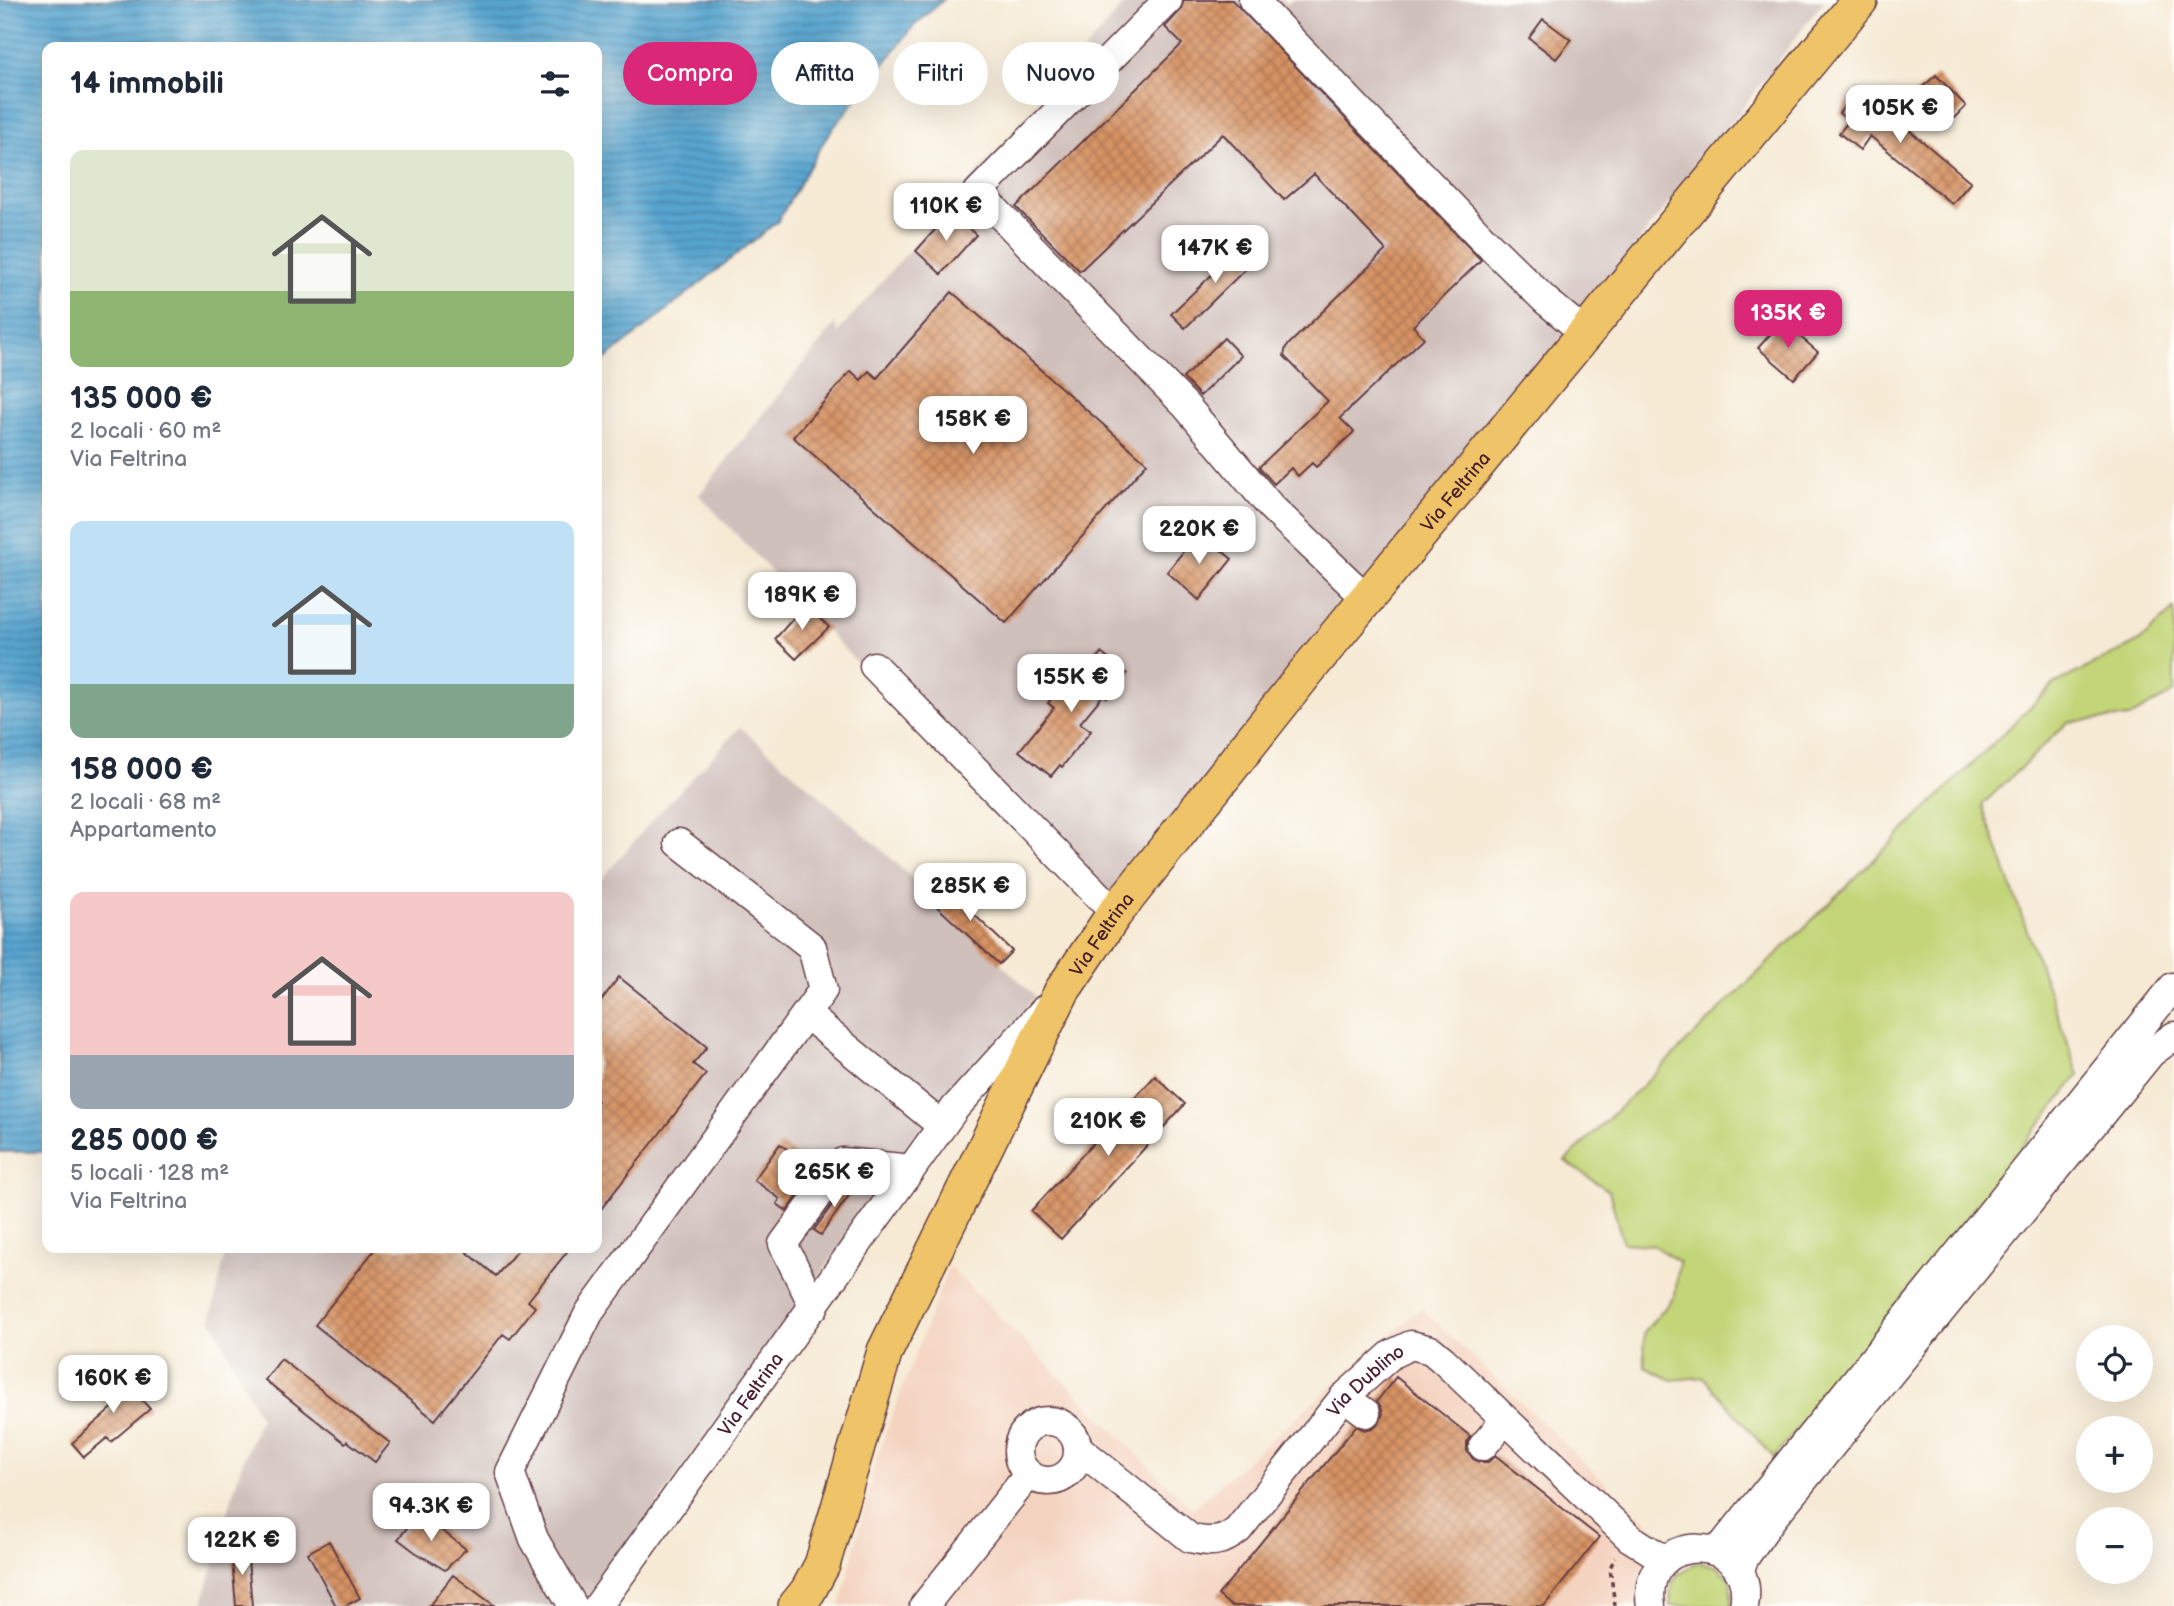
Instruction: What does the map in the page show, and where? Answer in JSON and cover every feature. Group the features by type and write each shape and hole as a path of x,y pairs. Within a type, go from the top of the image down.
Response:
{"main road":[{"name":"Via Feltrina","path":"818,1606 822,1565 886,1351 1062,990 1115,913 1367,599 1860,0"},
{"name":"Via Feltrina","path":"796,1606 808,1591 822,1565"}],"street":[{"path":"1168,0 978,192 1186,406 1271,507 1367,599"},
{"path":"1253,0 1486,243 1545,300 1586,334"},
{"path":"874,666 1115,913"},
{"path":"573,1606 534,1538 510,1472 589,1313 823,990 812,947 679,843"},
{"path":"2174,986 2171,1005 2174,1012"},
{"path":"1718,1552 2174,986"},
{"name":"Via Feltrina","path":"598,1606 955,1108 1062,990"},
{"path":"806,1014 942,1126"},
{"path":"1740,1571 1745,1557 1771,1520 2151,1053 2174,1035"},
{"path":"814,1307 783,1244 843,1161 911,1169"},
{"name":"Via Dublino","path":"1078,1448 1191,1538 1209,1542 1227,1539 1355,1405 1392,1353 1411,1345 1430,1350 1630,1538 1665,1560"},
{"path":"1483,1446 1505,1420"},
{"path":"1053,1422 1062,1425 1075,1438 1078,1448 1075,1464 1064,1476 1047,1481 1029,1474 1023,1466 1018,1448 1021,1438 1034,1425 1053,1422"},
{"path":"924,1606 1029,1474"},
{"path":"1651,1606 1650,1587 1658,1568 1665,1560 1672,1554 1690,1548 1709,1548 1726,1556 1740,1571 1745,1589 1744,1606"}],"path":[{"path":"1615,1606 1609,1568 1630,1538"}],"shaded area":[{"path":"1128,0 1283,0 1287,4 1291,0 1824,0 1702,162 1102,913 864,670 699,495 836,323 837,333 1036,105 1119,105 1119,42 1091,42"},
{"path":"740,727 879,847 1035,996 886,1183 585,1606 202,1606 240,1469 260,1418 211,1318 225,1253 602,1253 602,878"},
{"path":"949,1266 1192,1509 1421,1308 1664,1539 1639,1577 1639,1606 840,1606 878,1453"}],"green space":[{"path":"2174,609 2174,692 2130,717 2068,722 1982,805 2079,1075 1774,1458 1703,1377 1672,1380 1645,1367 1644,1332 1675,1296 1679,1262 1652,1245 1623,1243 1609,1191 1565,1161 2054,684 2140,641"},
{"path":"1698,1563 1716,1566 1730,1579 1732,1606 1671,1606 1671,1590 1675,1579 1684,1570"}],"water":[{"path":"0,0 943,0 914,26 901,42 893,42 893,53 879,70 879,42 771,42 771,105 852,105 827,136 778,221 602,362 602,42 42,42 42,1152 0,1152"}],"building":[{"path":"1184,0 1232,0 1481,260 1413,326 1424,338 1340,418 1354,432 1316,467 1312,463 1298,476 1291,468 1274,484 1259,467 1328,401 1284,356 1286,347 1386,250 1314,174 1284,200 1223,134 1080,271 1016,207 1182,44 1165,27 1180,11"},
{"path":"1543,19 1571,40 1556,59 1529,38"},
{"path":"1936,75 1966,106 1946,126 1915,94"},
{"path":"1859,88 1971,182 1952,204 1870,136 1860,150 1839,133 1849,121 1839,113"},
{"path":"951,212 976,235 941,274 916,251"},
{"path":"1246,242 1259,256 1185,328 1171,314"},
{"path":"952,292 1147,463 1006,623 793,437 851,371 861,380 869,371 877,378"},
{"path":"1782,321 1818,352 1794,379 1758,348"},
{"path":"1224,338 1241,356 1200,396 1183,378"},
{"path":"1199,532 1232,559 1199,600 1167,572"},
{"path":"805,605 829,627 796,659 775,639"},
{"path":"1101,653 1127,674 1107,698 1103,695 1080,723 1091,731 1062,767 1060,765 1051,776 1019,751 1054,708 1048,703 1077,666 1085,672"},
{"path":"953,881 965,893 958,899 1012,951 999,964 932,902"},
{"path":"619,977 707,1047 693,1064 706,1074 602,1208 602,999"},
{"path":"1155,1076 1185,1104 1061,1239 1031,1211"},
{"path":"780,1144 805,1162 811,1155 822,1163 787,1211 777,1204 780,1199 754,1180"},
{"path":"849,1182 855,1187 821,1235 814,1230"},
{"path":"372,1253 468,1253 496,1276 515,1253 566,1253 528,1301 535,1307 510,1339 503,1334 435,1420 315,1325"},
{"path":"281,1359 390,1443 375,1462 347,1441 345,1443 265,1380"},
{"path":"117,1372 150,1409 111,1442 107,1438 84,1457 72,1443 116,1405 99,1388"},
{"path":"1396,1377 1470,1436 1467,1451 1473,1459 1488,1462 1496,1456 1599,1537 1544,1606 1231,1606 1218,1595 1356,1426 1365,1430 1379,1423 1383,1414 1377,1401"},
{"path":"419,1513 466,1549 445,1570 398,1539"},
{"path":"329,1541 360,1598 345,1606 336,1606 308,1553"},
{"path":"247,1548 252,1606 236,1606 231,1549"},
{"path":"453,1575 495,1606 429,1606"}]}
